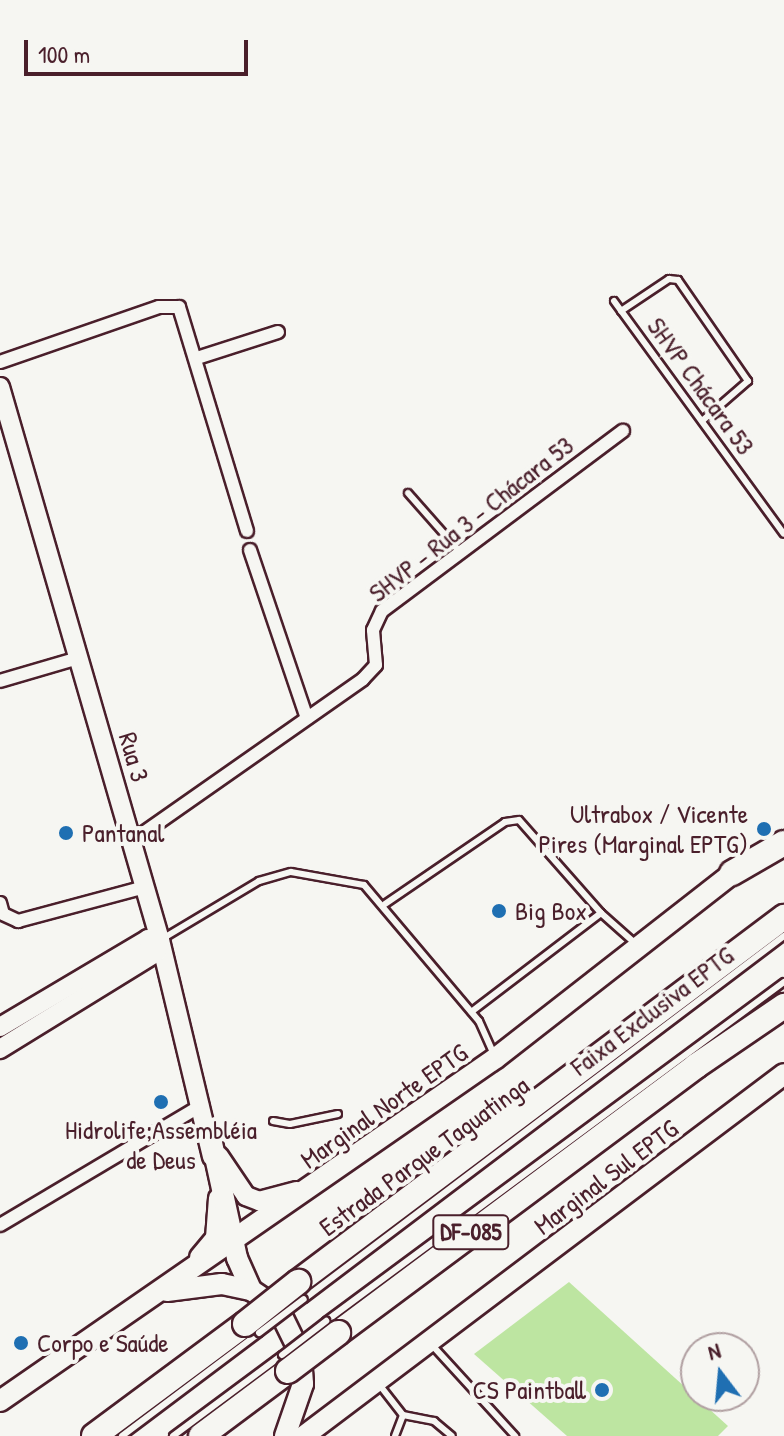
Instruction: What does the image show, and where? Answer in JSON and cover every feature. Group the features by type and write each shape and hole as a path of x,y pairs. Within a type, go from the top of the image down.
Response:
{"highway":[{"path":"732,873 784,843"},
{"name":"Estrada Parque Taguatinga","path":"94,1436 252,1328 784,917"},
{"name":"DF-085","path":"201,1436 332,1327 784,1006"}],"main road":[{"name":"Rua 3","path":"0,387 160,940 212,1143"},
{"name":"Marginal Norte EPTG","path":"2,1398 144,1298 337,1173 496,1058 784,835"},
{"path":"0,1027 148,939 160,940 157,952 0,1049"},
{"name":"Marginal Sul EPTG","path":"304,1436 784,1074"},
{"path":"212,1143 234,1185 259,1201 337,1173"},
{"path":"212,1143 234,1241 251,1290"},
{"path":"179,1276 211,1246 218,1226 212,1143"},
{"path":"144,1298 188,1285 251,1290 278,1308 301,1355 301,1397 285,1436"}],"street":[{"path":"0,362 170,306 183,311 247,531"},
{"path":"197,358 278,332"},
{"name":"SHVP - Rua 3 - Chácara 53","path":"132,841 307,718 376,665 374,623 382,611 623,431"},
{"path":"250,550 307,718"},
{"path":"0,681 78,658"},
{"path":"0,903 3,914 18,921 145,887"},
{"path":"0,1225 202,1105"}],"lane":[{"path":"621,311 669,279 678,280 748,381 702,421"},
{"name":"SHVP Chácara 53","path":"614,301 784,534"},
{"path":"408,493 460,552"},
{"path":"385,904 505,822 519,820 601,913 639,946"},
{"path":"160,940 259,881 291,872 364,885 385,904 471,1012 496,1058"},
{"path":"471,1012 601,913"},
{"name":"Faixa Exclusiva EPTG","path":"301,1291 784,936"},
{"name":"Faixa Exclusiva EPTG","path":"332,1327 784,982"},
{"path":"273,1121 290,1124 338,1114"},
{"path":"122,1436 252,1328"},
{"path":"430,1343 515,1436"},
{"path":"173,1436 285,1363"},
{"path":"378,1383 403,1415 434,1421 452,1436"},
{"path":"395,1436 403,1415"}],"green space":[{"name":"CS Paintball","path":"569,1282 680,1383 680,1412 713,1412 728,1426 718,1436 567,1436 474,1354"}],"place":[{"name":"Ultrabox / Vicente Pires (Marginal EPTG)","path":"764,829"},
{"name":"Pantanal","path":"66,833"},
{"name":"Big Box","path":"499,911"},
{"name":"Hidrolife;Assembléia de Deus","path":"161,1102"},
{"name":"Corpo e Saúde","path":"21,1343"},
{"name":"CS Paintball","path":"602,1390"}]}
